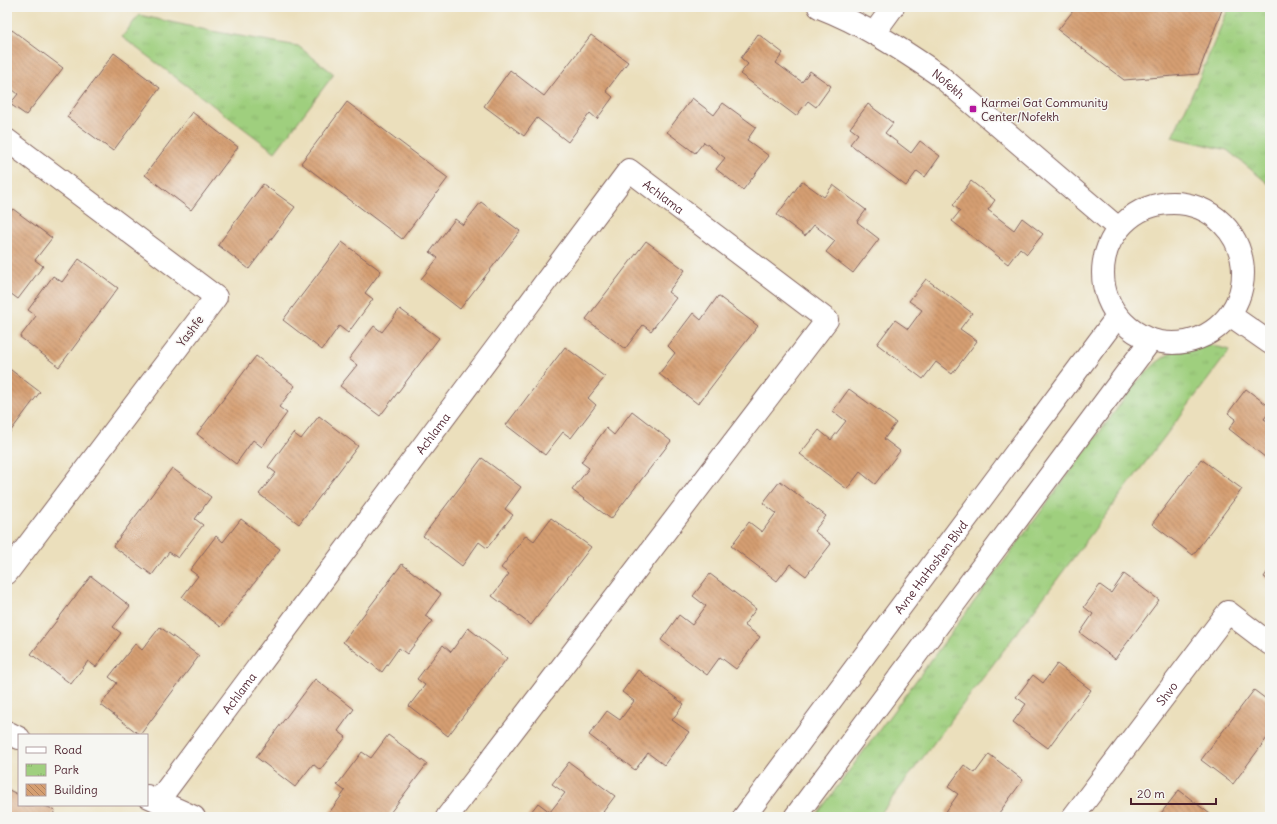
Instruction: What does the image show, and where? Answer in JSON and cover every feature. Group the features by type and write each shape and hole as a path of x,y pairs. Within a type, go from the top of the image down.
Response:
{"street":[{"name":"Nofekh","path":"820,7 874,33 908,53 939,75 1118,228"},
{"path":"874,33 893,7"},
{"name":"Yashfe","path":"7,140 216,297 7,573"},
{"name":"Achlama","path":"152,798 629,170 827,320 447,817"},
{"path":"1181,203 1204,209 1221,220 1234,237 1242,256 1244,276 1240,296 1230,315 1215,331 1195,341 1173,344 1151,340 1132,331 1117,317 1106,296 1102,273 1107,249 1118,228 1136,213 1158,204 1181,203"},
{"path":"1230,315 1270,343"},
{"name":"Avne HaHoshen Blvd","path":"744,817 1117,317"},
{"path":"795,817 1151,340"},
{"name":"Shvo","path":"1073,817 1228,612 1270,644"},
{"path":"7,732 18,738"},
{"path":"152,798 194,817"}],"green space":[{"path":"1229,7 1270,7 1270,185 1227,150 1172,137 1196,86"},
{"path":"139,15 211,31 298,46 334,74 275,152 122,37"},
{"path":"1203,343 1230,350 878,817 815,817 1136,383 1156,363 1180,346"}],"building":[{"path":"1076,7 1223,7 1198,74 1124,80 1058,30"},
{"path":"12,30 63,68 26,115 10,104 18,94 7,85 7,37"},
{"path":"758,34 783,53 776,63 802,82 810,71 831,86 816,107 808,101 796,116 740,74 748,64 741,58"},
{"path":"591,35 628,62 606,91 613,97 597,119 590,113 568,142 537,118 524,136 484,106 510,70 544,96"},
{"path":"114,53 160,88 113,151 67,117"},
{"path":"692,98 714,115 723,103 756,127 747,140 769,156 743,190 716,169 725,158 704,142 695,153 667,132"},
{"path":"347,102 448,178 402,239 301,163"},
{"path":"868,104 893,123 885,133 911,153 920,141 940,156 925,177 917,171 906,186 850,144 858,134 850,128"},
{"path":"192,112 238,147 191,210 145,175"},
{"path":"802,181 824,197 833,185 866,210 857,222 879,239 853,273 826,252 835,241 814,225 805,236 777,215"},
{"path":"971,181 995,200 988,210 1014,230 1022,218 1043,234 1027,254 1020,248 1008,264 952,221 960,211 953,205"},
{"path":"263,184 295,207 249,269 218,245"},
{"path":"481,202 520,231 460,309 421,279 438,258 430,252 455,219 463,225"},
{"path":"13,209 52,238 35,260 43,266 18,299 10,293 7,298 7,216"},
{"path":"646,241 685,270 668,292 676,298 651,331 643,325 625,349 586,319"},
{"path":"342,242 381,271 365,293 373,299 348,333 339,326 322,350 283,320"},
{"path":"79,259 118,288 59,367 20,337 36,316 28,310 53,276 62,282"},
{"path":"926,279 972,313 960,329 977,341 952,374 936,362 923,379 877,344 895,320 908,329 922,310 909,301"},
{"path":"718,296 758,326 698,404 659,374 675,353 668,346 693,313 701,320"},
{"path":"400,309 439,338 380,416 340,386 357,365 349,359 374,326 382,332"},
{"path":"565,347 605,377 588,398 596,405 571,438 563,432 545,455 506,425"},
{"path":"256,356 295,386 279,407 287,413 262,447 253,440 236,464 197,434"},
{"path":"7,367 40,392 7,436"},
{"path":"849,389 896,423 884,439 900,451 875,484 860,472 847,489 800,454 819,430 831,440 846,421 833,411"},
{"path":"1246,389 1270,407 1270,411 1264,419 1270,423 1270,461 1229,429 1236,419 1228,413"},
{"path":"632,411 671,441 611,519 572,490 589,468 581,462 606,428 614,435"},
{"path":"319,416 358,446 299,524 259,494 276,473 268,467 293,433 301,439"},
{"path":"482,458 521,487 505,509 513,515 487,548 479,542 462,566 423,536"},
{"path":"1201,459 1242,489 1193,555 1152,524"},
{"path":"172,468 211,497 195,519 203,525 178,558 169,552 152,575 113,546"},
{"path":"780,481 826,516 814,531 831,544 806,576 790,564 777,581 731,546 749,522 762,532 776,513 763,503"},
{"path":"551,518 591,547 531,625 492,596 509,574 501,568 526,535 534,541"},
{"path":"241,519 280,549 221,627 182,597 198,576 190,570 216,536 223,542"},
{"path":"402,564 441,594 425,616 433,621 407,654 399,648 382,672 343,642"},
{"path":"1270,568 1270,581 1264,577"},
{"path":"710,574 756,609 744,625 760,637 736,669 720,657 707,675 661,640 679,615 692,625 706,606 693,596"},
{"path":"1124,574 1159,600 1115,659 1080,633 1093,614 1084,607 1100,585 1111,593"},
{"path":"91,576 130,606 113,627 121,633 96,667 88,661 71,684 31,654"},
{"path":"160,627 199,656 141,734 139,734 101,705 117,683 109,677 135,644 142,650"},
{"path":"468,628 507,658 448,736 409,706 425,685 417,679 443,645 451,652"},
{"path":"1057,664 1091,690 1048,748 1013,722 1026,704 1016,697 1033,675 1043,683"},
{"path":"638,670 684,704 672,720 689,732 664,765 648,753 635,770 589,735 607,711 620,720 634,701 622,692"},
{"path":"315,679 354,709 338,731 346,737 320,770 313,764 295,787 256,757"},
{"path":"1254,690 1270,702 1270,734 1233,784 1201,760"},
{"path":"388,735 427,764 387,817 334,817 329,813 345,791 337,785 362,752 371,758"},
{"path":"989,754 1023,780 996,817 950,817 945,813 958,794 948,787 964,765 975,773"},
{"path":"569,762 615,796 603,812 610,817 527,817 538,803 550,812 565,793 552,784"},
{"path":"9,790 18,794 18,806 45,806 55,810 52,817 7,817 7,794"},
{"path":"1179,790 1210,814 1208,817 1158,817"}],"place":[{"name":"Karmei Gat Community Center/Nofekh","path":"973,109"}]}
